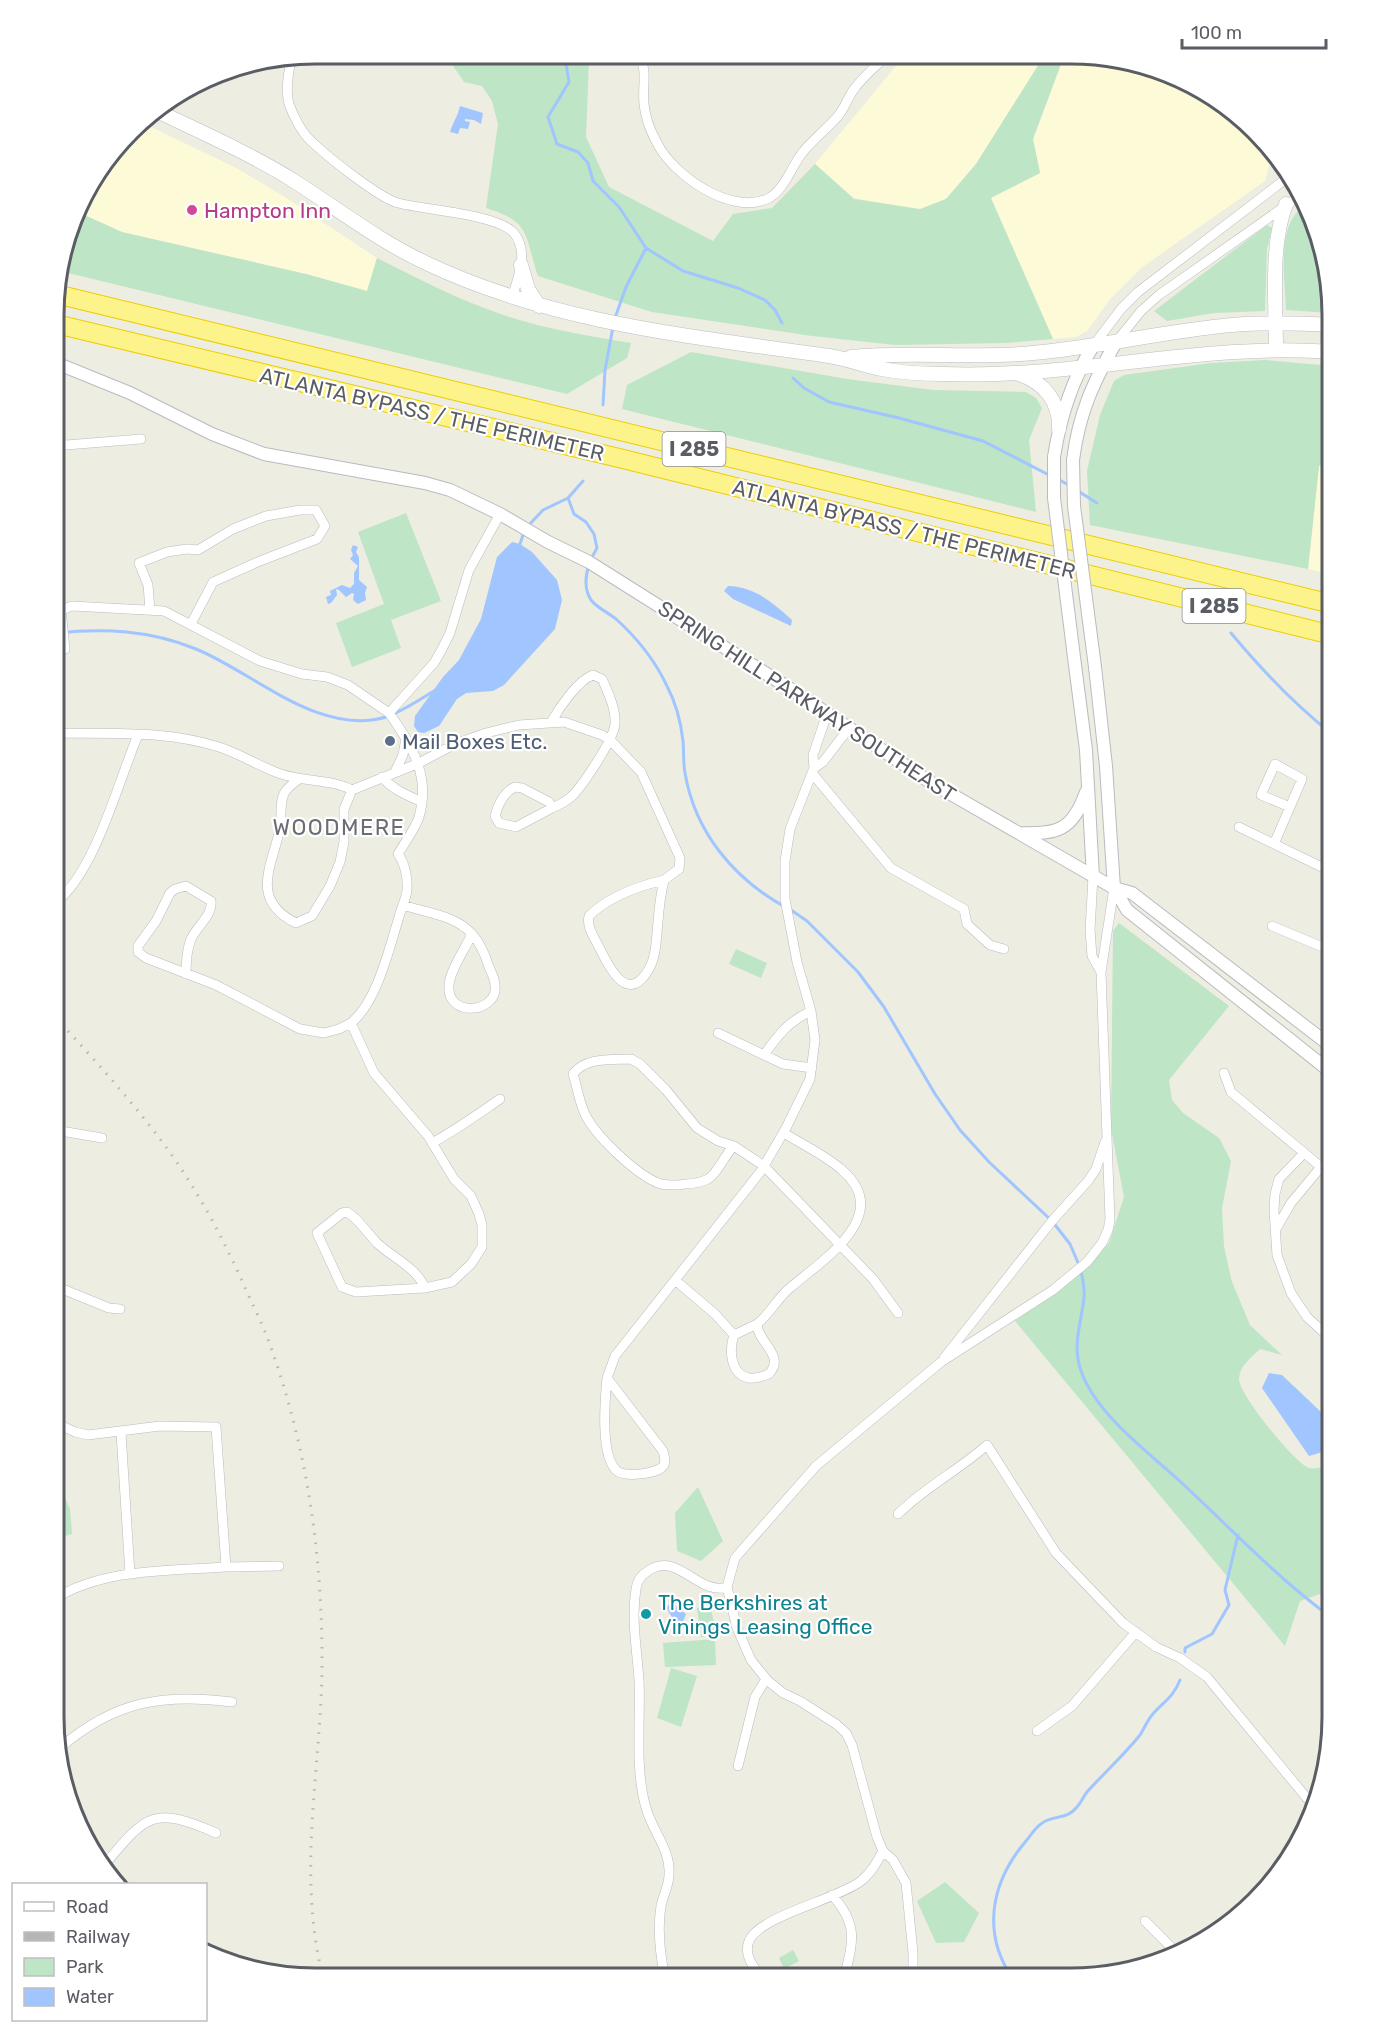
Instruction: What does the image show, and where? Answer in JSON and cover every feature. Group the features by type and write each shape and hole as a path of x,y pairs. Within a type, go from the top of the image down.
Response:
{"highway":[{"name":"ATLANTA BYPASS / THE PERIMETER","path":"65,296 1322,602"},
{"name":"ATLANTA BYPASS / THE PERIMETER","path":"64,326 609,456 1322,633"}],"main road":[{"path":"165,115 254,158 295,182 379,238 419,260 512,298 617,324 843,357 880,369 947,374 1017,373 1080,368 1216,352 1276,349 1322,351"},
{"path":"1276,349 1276,246 1280,221 1286,204"},
{"path":"521,265 528,289 539,306"},
{"path":"843,357 880,354 944,356 1012,354 1093,346 1214,327 1276,323 1322,325"},
{"path":"1017,373 1034,381 1048,393 1057,407 1059,429"}],"street":[{"path":"643,64 644,106 652,132 663,154 703,189 713,194 747,201 769,198 777,191 802,152 840,114 853,90 878,64"},
{"path":"290,66 289,103 308,138 353,175 395,202 477,218 504,226 513,233 522,253 512,298"},
{"path":"1101,972 1092,956 1090,930 1093,877 1089,786 1055,507 1054,457 1059,429 1080,368 1093,346 1121,309 1138,292 1282,181"},
{"path":"912,1968 907,1886 892,1860 883,1851 877,1837 852,1746 846,1733 819,1713 783,1693 766,1679 751,1660 741,1638 727,1587 735,1558 816,1466 941,1362 1053,1290 1096,1252 1106,1236 1110,1220 1101,972 1114,888 1106,766 1074,506 1073,460 1083,413 1095,379 1116,342 1141,311 1159,295 1293,200"},
{"name":"SPRING HILL PARKWAY SOUTHEAST","path":"64,366 130,393 212,434 264,454 425,483 450,490 500,514 548,542 589,562 930,782 1093,877 1114,888 1132,893 1322,1039"},
{"path":"64,445 141,439"},
{"path":"150,610 148,585 139,563 167,552 198,550 233,529 266,516 300,510 316,510 325,526 317,539 213,582 191,624"},
{"path":"389,713 434,663 441,651 450,633 469,570 500,514"},
{"path":"64,609 72,606 164,611 260,661 291,671 327,677 348,685 389,713 406,737 419,763 423,778 419,820 398,854 404,866 407,889 403,905 375,987 362,1011 351,1023 324,1033 300,1029 232,993 146,958 138,952 138,946 156,921 170,893 186,886 211,901 209,913 191,940 186,974"},
{"path":"552,722 587,677 598,676 605,684 613,709 615,726 610,740 572,795 563,803 516,827 499,823 495,816 505,795 515,787 522,788 549,802 552,808"},
{"path":"607,1378 663,1451 665,1461 663,1467 658,1470 625,1474 618,1473 614,1468 608,1451 603,1416 607,1378 615,1356 764,1166 784,1133 810,1079 815,1040 811,1011 797,962 784,899 785,861 790,829 813,770 813,755 827,714"},
{"path":"299,779 285,791 283,797 282,822 266,880 269,897 275,909 296,923 312,916 337,870 343,852 344,809 352,790 419,763 455,744 519,725 564,722 610,740 641,772 680,858 678,869 664,880 630,891 589,916 588,925 609,966 623,983 628,985 636,984 644,978 654,959 664,880"},
{"path":"813,770 823,762 849,728"},
{"path":"64,733 171,736 217,746 280,774 339,784 352,790"},
{"path":"64,894 89,860 138,735"},
{"path":"395,772 403,755 406,737"},
{"path":"1274,844 1290,807 1302,779 1275,765 1261,795 1290,807"},
{"path":"813,770 891,868 964,909 968,924 990,945 1004,949"},
{"path":"382,777 400,792 422,802"},
{"path":"1018,832 1049,832 1070,823 1082,804 1089,786"},
{"path":"1239,827 1322,867"},
{"name":"SPRING HILL PARKWAY SOUTHEAST","path":"1114,888 1127,910 1322,1065"},
{"path":"403,905 438,914 467,929 472,934 482,946 495,984 493,996 482,1006 474,1009 461,1007 452,1000 448,988 451,973 472,934"},
{"path":"1272,926 1322,947"},
{"path":"764,1055 787,1025 811,1011"},
{"path":"351,1023 374,1073 432,1143 454,1179 471,1196 479,1214 482,1237 478,1254 456,1280 425,1288 356,1292 342,1287 317,1233 342,1213 347,1212 379,1245 411,1269 425,1288"},
{"path":"718,1033 783,1064 812,1068"},
{"path":"734,1146 707,1179 675,1184 657,1183 633,1167 604,1142 593,1128 580,1102 573,1074 579,1066 590,1062 631,1059 640,1064 666,1090 697,1128 718,1142 734,1146 764,1166 873,1279 898,1313"},
{"path":"1224,1073 1231,1092 1320,1168 1291,1203 1275,1231"},
{"path":"432,1143 500,1099"},
{"path":"941,1362 1052,1221 1088,1181 1105,1147 1108,1123"},
{"path":"64,1132 102,1138"},
{"path":"734,1335 757,1324 788,1289 839,1244 859,1218 861,1200 855,1184 834,1164 784,1133"},
{"path":"1304,1153 1279,1179 1275,1194 1276,1255 1291,1293 1307,1317 1322,1331"},
{"path":"675,1280 721,1319 734,1335 731,1354 736,1370 747,1377 769,1374 772,1371 774,1358 767,1343 758,1332 757,1324"},
{"path":"64,1290 109,1308 120,1309"},
{"path":"64,1427 88,1436 160,1426 216,1427 225,1567"},
{"path":"121,1432 130,1574"},
{"path":"898,1514 908,1503 973,1458 987,1445 1056,1553 1123,1623 1156,1647 1180,1658 1207,1677 1308,1799"},
{"path":"663,1968 659,1947 661,1907 669,1875 666,1853 647,1812 641,1779 635,1591 639,1580 648,1571 664,1565 680,1570 710,1588 727,1587"},
{"path":"64,1594 78,1587 130,1574 225,1567 279,1566"},
{"path":"1037,1731 1072,1706 1136,1632"},
{"path":"738,1766 756,1697 766,1679"},
{"path":"66,1743 93,1723 140,1704 182,1697 232,1702"},
{"path":"109,1860 137,1827 151,1820 173,1818 216,1833"},
{"path":"754,1968 750,1962 748,1942 758,1929 773,1919 805,1908 861,1881 870,1872 883,1851"},
{"path":"832,1895 845,1909 851,1927 851,1946 846,1968"},
{"path":"1145,1921 1171,1947"}],"shaded area":[{"path":"897,64 1039,64 976,164 946,199 920,210 854,198 815,164"},
{"path":"1061,64 1087,65 1135,73 1196,98 1236,127 1271,165 1265,181 1141,268 1111,298 1087,331 1076,337 1053,339 990,198 1040,173 1033,139"},
{"path":"150,127 238,169 377,258 367,291 306,274 122,232 86,216 98,190 116,163"},
{"path":"1322,464 1322,572 1308,569 1319,466"}],"green space":[{"path":"452,64 589,64 586,137 609,187 713,241 733,214 772,208 815,164 854,199 920,209 946,199 976,164 1039,64 1061,64 1033,139 1040,173 991,198 1053,339 1005,343 895,345 812,336 652,312 538,276 528,240 519,225 501,213 486,208 498,124 492,101 482,86 464,82"},
{"path":"1298,211 1313,251 1322,312 1286,310 1284,252 1290,224"},
{"path":"86,216 122,232 306,274 367,291 377,258 473,304 504,315 558,330 631,343 627,358 567,394 68,273 73,251"},
{"path":"1267,225 1272,228 1267,249 1265,311 1214,313 1167,321 1154,311"},
{"path":"691,352 847,379 933,390 1026,392 1036,398 1042,408 1029,440 1036,512 622,409 627,385"},
{"path":"1265,360 1322,365 1322,464 1319,466 1308,569 1090,525 1087,471 1100,415 1114,381 1124,375 1211,363"},
{"path":"406,513 441,601 391,620 401,648 352,667 336,623 384,604 358,532"},
{"path":"1119,923 1229,1006 1169,1080 1172,1100 1183,1113 1219,1138 1231,1161 1222,1208 1224,1247 1232,1282 1250,1325 1282,1355 1260,1349 1242,1369 1239,1378 1241,1386 1268,1427 1292,1454 1309,1468 1322,1467 1322,1593 1300,1601 1285,1646 1015,1321 1074,1277 1109,1243 1124,1197 1111,1129 1113,931"},
{"path":"736,949 767,963 761,978 729,964"},
{"path":"698,1487 723,1541 701,1561 677,1551 675,1513"},
{"path":"64,1495 70,1509 72,1534 64,1536"},
{"path":"710,1606 717,1635 701,1637 697,1608"},
{"path":"715,1639 716,1665 665,1667 663,1643"},
{"path":"671,1668 697,1676 681,1727 657,1718"},
{"path":"945,1882 979,1913 964,1942 936,1943 917,1901"},
{"path":"793,1950 799,1961 784,1968 779,1958"}],"water":[{"path":"460,106 483,113 481,124 465,119 470,122 468,129 460,128 458,134 450,132"},
{"path":"512,542 532,552 557,580 562,600 555,629 504,685 493,691 466,693 457,699 439,726 424,733 418,732 414,726 415,716 443,677 459,660 481,619 497,557"},
{"path":"353,545 358,547 356,552 359,557 359,580 367,587 366,600 358,604 353,600 354,594 346,597 336,589 337,595 328,604 326,597 331,595 330,591 342,585 350,588 354,584 354,573 358,566 350,559 353,555 351,550"},
{"path":"728,586 747,589 763,597 792,620 791,626 733,599 724,591"},
{"path":"1269,1373 1282,1375 1321,1412 1322,1452 1309,1456 1262,1388"},
{"path":"671,1602 686,1614 681,1627 672,1628 672,1617 666,1608"}],"waterway":[{"path":"566,64 569,82 548,117 557,144 578,152 588,163 593,181 619,207 646,248 683,271 738,288 765,300 775,310 782,323"},
{"path":"615,318 626,287 646,248"},
{"path":"603,405 605,370 613,327"},
{"path":"793,378 804,388 829,402 983,441 1049,475"},
{"path":"1058,479 1070,486"},
{"path":"528,526 543,510 568,498 583,481"},
{"path":"1078,491 1097,503"},
{"path":"568,498 574,514 586,522 594,534 597,548 591,559"},
{"path":"520,544 524,532"},
{"path":"589,565 586,583 591,600 616,619 638,641 656,666 675,704 681,726 684,769 690,795 707,834 719,851 749,882 785,907"},
{"path":"64,633 127,632 179,643 218,659 287,699 336,718 361,721 386,717 405,709 434,691"},
{"path":"1231,633 1279,686 1322,725"},
{"path":"791,910 807,921 858,972 884,1007 935,1094 960,1130 989,1162 1052,1221 1070,1244 1079,1265"},
{"path":"1081,1271 1084,1295 1077,1343 1078,1361 1089,1388 1099,1403 1126,1433 1267,1564 1320,1609"},
{"path":"1185,1652 1185,1648 1212,1634 1229,1605 1225,1590 1238,1535"},
{"path":"1007,1968 997,1944 994,1908 1005,1873 1014,1857 1039,1826 1050,1819 1064,1816 1077,1807 1087,1792 1140,1735 1150,1717 1171,1696 1180,1680"}],"railway":[{"path":"64,1027 163,1143 210,1216 265,1332 294,1425 311,1506 320,1588 322,1672 311,1863 315,1939 321,1968"}],"place":[{"name":"Hampton Inn","path":"192,210"},
{"name":"Mail Boxes Etc.","path":"390,741"},
{"name":"The Berkshires at Vinings Leasing Office","path":"646,1614"}],"district":[{"name":"WOODMERE","path":"339,827"}]}
